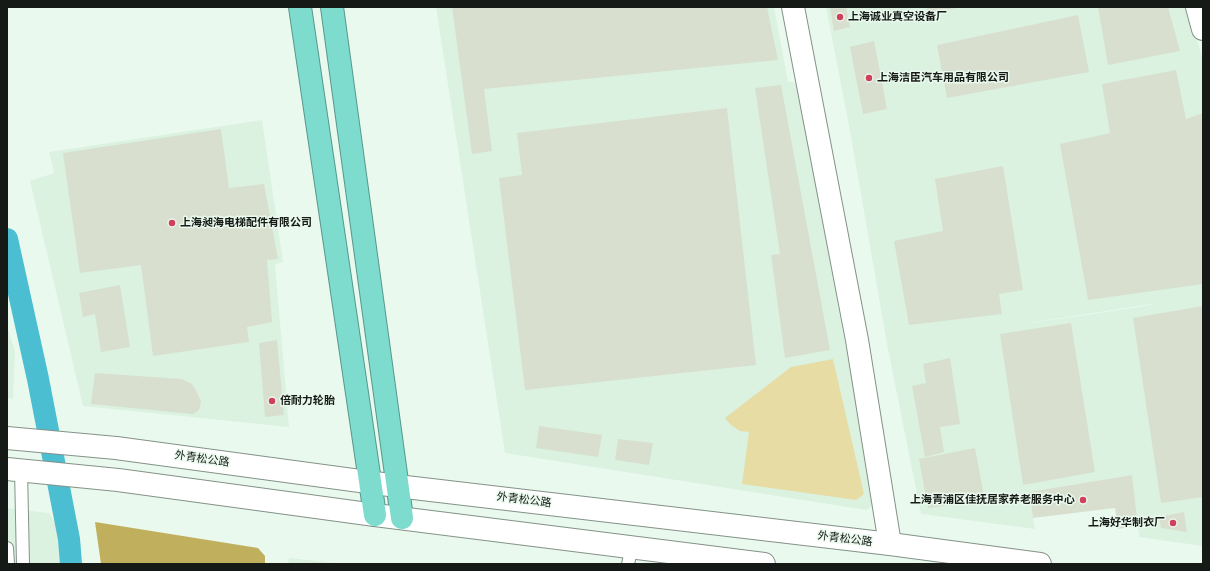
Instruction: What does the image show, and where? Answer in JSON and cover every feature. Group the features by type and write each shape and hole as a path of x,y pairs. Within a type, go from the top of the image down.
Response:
{"highway":[{"path":"300,7 375,515"},
{"path":"332,7 402,518"}],"main road":[{"path":"792,7 857,340 890,544"},
{"path":"1197,7 1203,29"},
{"name":"外青松公路","path":"7,438 116,448 398,486 890,544 1040,564"},
{"path":"20,470 118,480 402,518 630,556 764,564"}],"lane":[{"path":"20,470 23,564"},
{"path":"7,548 8,564"}],"shaded area":[{"path":"436,7 774,7 788,82 793,82 797,85 875,505 866,510 505,453"},
{"path":"826,7 1188,7 1203,61 1203,546 1139,537 1132,475 1029,492 1035,529 921,514 887,344 850,131","holes":["1151,304 1086,315 1010,326"]},
{"path":"262,120 283,262 275,264 289,427 83,406 30,181 54,173 49,152"},
{"path":"7,327 15,351 13,399 7,398"},
{"path":"833,359 864,494 856,500 742,484 749,432 740,431 731,425 725,418 791,367"},
{"path":"7,508 49,513 58,527 61,543 62,564 7,564"},
{"path":"95,522 258,548 265,556 265,564 101,564"},
{"path":"289,558 343,564 288,564"}],"building":[{"path":"452,7 767,7 778,60 484,89 492,151 472,154"},
{"name":"上海诚业真空设备厂","path":"830,7 846,7 850,27 834,31"},
{"path":"927,7 956,7 957,8 928,13"},
{"path":"1098,7 1168,7 1180,51 1108,65"},
{"path":"1078,15 1089,72 947,98 937,45"},
{"name":"上海洁臣汽车用品有限公司","path":"874,41 887,109 863,114 850,47"},
{"path":"1176,70 1186,119 1203,113 1203,284 1088,300 1060,144 1110,133 1102,84"},
{"path":"781,85 830,350 785,358 771,255 780,254 755,88"},
{"path":"727,108 756,365 525,390 499,178 522,175 517,133"},
{"name":"上海昶海电梯配件有限公司","path":"221,129 229,188 264,184 278,259 267,260 272,322 247,327 249,342 153,356 141,265 80,273 63,153"},
{"path":"1003,166 1023,290 999,294 1002,314 909,325 894,241 943,231 935,179"},
{"path":"120,285 130,347 101,352 95,314 83,317 79,293"},
{"path":"1203,306 1203,497 1161,503 1133,318"},
{"path":"1071,323 1095,472 1023,485 1000,334"},
{"path":"277,340 284,415 265,417 259,343"},
{"path":"950,358 960,424 940,427 944,452 925,457 912,386 926,383 923,364"},
{"path":"95,373 182,379 192,384 198,394 201,402 199,410 193,414 91,404"},
{"path":"539,426 602,435 598,457 536,448"},
{"path":"618,439 653,443 649,465 615,460"},
{"path":"975,448 985,501 928,508 919,459"},
{"name":"上海青浦区佳抚居家养老服务中心","path":"1132,475 1138,526 1118,529 1115,508 1033,518 1029,492"},
{"name":"上海好华制衣厂","path":"1184,512 1187,532 1161,528 1159,517"}],"waterway":[{"path":"7,239 38,379 69,539 71,564"}],"place":[{"name":"上海诚业真空设备厂","path":"840,17"},
{"name":"上海洁臣汽车用品有限公司","path":"869,78"},
{"name":"上海昶海电梯配件有限公司","path":"172,223"},
{"name":"倍耐力轮胎","path":"272,401"},
{"name":"上海青浦区佳抚居家养老服务中心","path":"1083,500"},
{"name":"上海好华制衣厂","path":"1173,523"}]}
